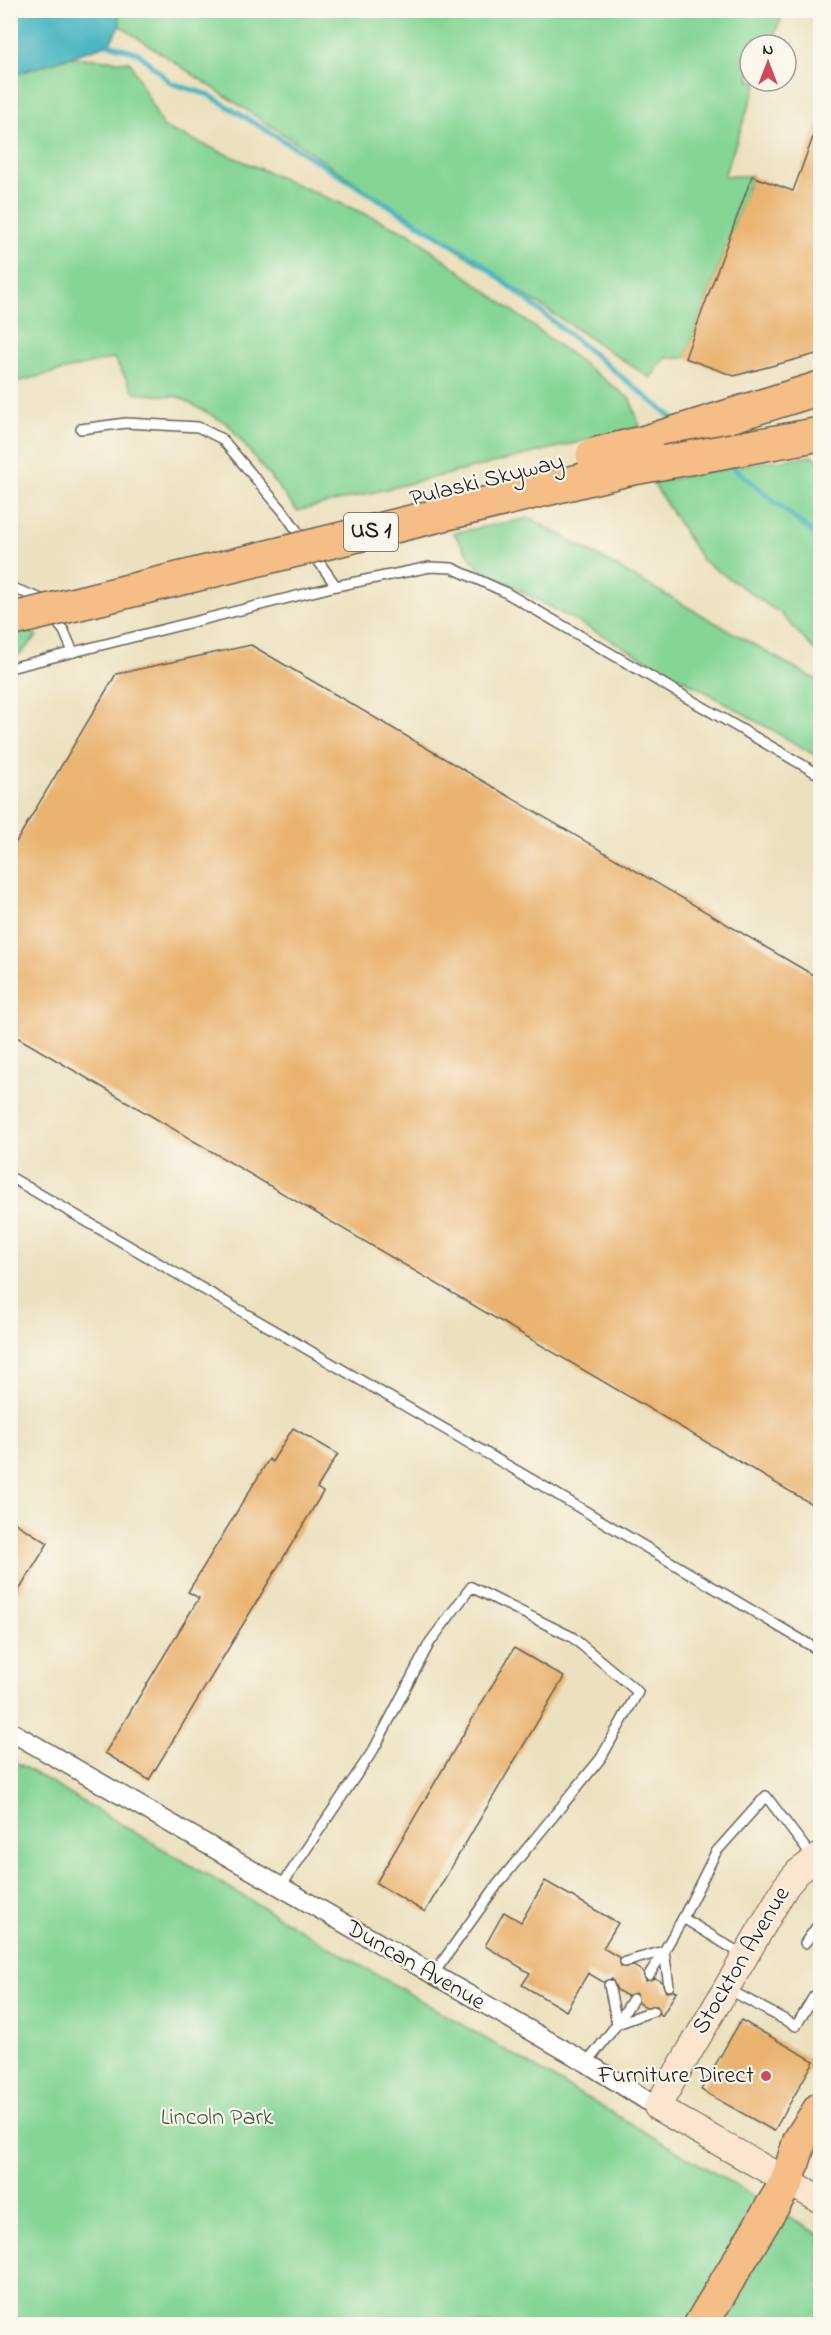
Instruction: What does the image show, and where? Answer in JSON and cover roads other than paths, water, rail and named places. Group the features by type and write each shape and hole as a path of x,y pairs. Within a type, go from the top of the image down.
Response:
{"highway":[{"name":"Pulaski Skyway","path":"10,597 646,442 820,388"},
{"name":"Pulaski Skyway","path":"10,620 628,469 820,434"},
{"path":"701,2325 787,2182 800,2140 820,2109"},
{"path":"787,2182 820,2152"}],"main road":[{"name":"Stockton Avenue","path":"657,2107 786,1886 817,1858"},
{"name":"Duncan Avenue","path":"657,2107 820,2200"}],"street":[{"name":"Duncan Avenue","path":"10,1731 432,1976 587,2063 657,2107"}],"lane":[{"path":"81,429 126,423 198,427 222,439 283,511 336,586"},
{"path":"10,669 336,586 430,567 452,568 503,591 820,775"},
{"path":"10,587 39,598 64,632 73,652"},
{"path":"10,1177 543,1486 820,1651"},
{"path":"280,1888 374,1749 430,1642 471,1587 572,1637 638,1692 601,1758 497,1885 432,1976"},
{"path":"649,1975 683,1918 716,1852 766,1797 817,1858"},
{"path":"683,1918 745,1956"},
{"path":"805,1943 820,1922"},
{"path":"625,1962 664,1951"},
{"path":"664,1951 669,1986"},
{"path":"609,1985 617,2024"},
{"path":"726,1988 796,2026 814,1996 820,2000"},
{"path":"587,2063 633,1999"},
{"path":"617,2024 654,2011"}],"water":[{"path":"10,11 118,11 120,26 109,44 11,76"}],"waterway":[{"path":"109,44 138,53 171,83 209,95 476,259 675,420"},
{"path":"729,464 820,539"}],"place":[{"name":"Furniture Direct","path":"766,2076"}],"park label":[{"name":"Lincoln Park","path":"217,2118"}]}
